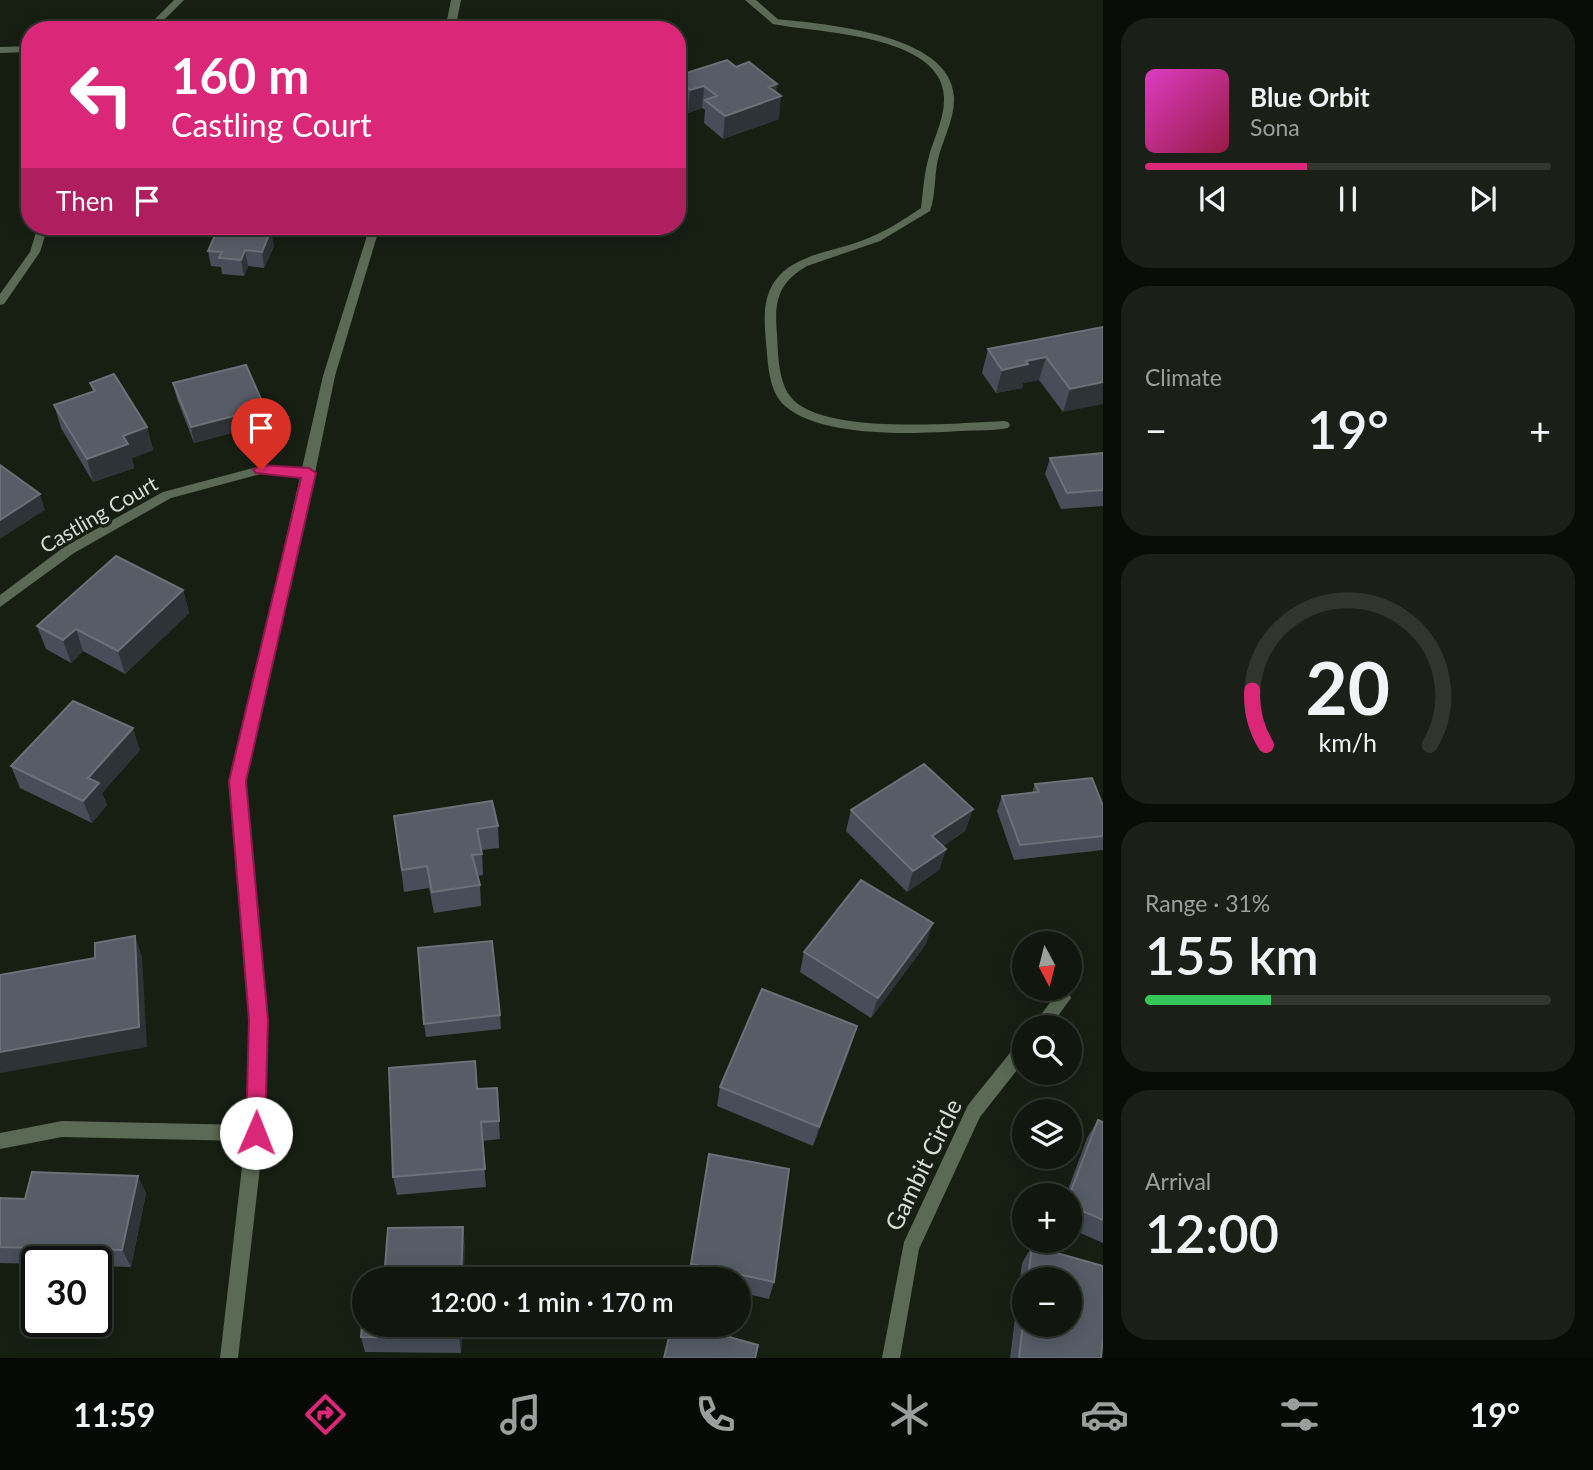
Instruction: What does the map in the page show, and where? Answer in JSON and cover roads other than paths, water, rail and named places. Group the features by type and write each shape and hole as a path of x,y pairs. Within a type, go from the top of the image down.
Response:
{"street":[{"path":"157,21 179,0"},
{"path":"452,21 456,0"},
{"path":"750,0 776,22 835,29 907,49 937,67 949,90 947,116 933,158 926,209 876,239 805,263 782,279 769,312 775,375 788,403 816,419 888,429 1004,425"},
{"path":"0,50 21,49"},
{"path":"0,302 35,252 40,235"},
{"path":"229,1358 256,1133 258,1020 238,781 329,376 372,235"},
{"name":"Castling Court","path":"0,602 69,550 167,495 261,470 309,473"},
{"path":"1050,1015 1061,1001"},
{"name":"Gambit Circle","path":"891,1358 911,1248 974,1111 1012,1063"},
{"path":"0,1141 62,1129 256,1133"}]}
